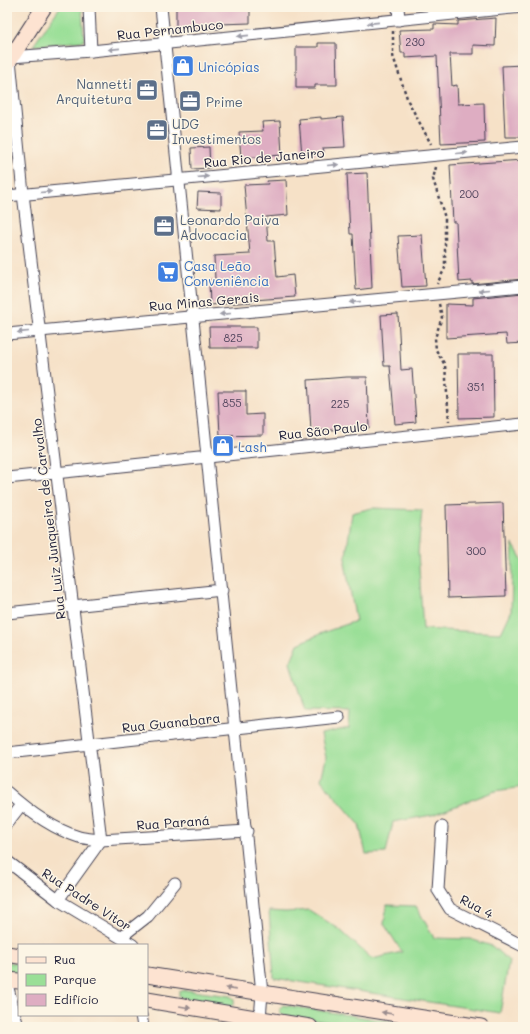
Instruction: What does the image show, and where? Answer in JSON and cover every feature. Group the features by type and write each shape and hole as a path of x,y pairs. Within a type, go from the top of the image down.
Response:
{"street":[{"path":"9,60 44,7"},
{"path":"89,7 91,51"},
{"path":"161,7 247,831 262,993 261,1023"},
{"path":"396,20 398,7"},
{"name":"Rua Pernambuco","path":"9,60 523,7"},
{"name":"Rua Luiz Junqueira de Carvalho","path":"9,60 39,331 101,840"},
{"name":"Rua Rio de Janeiro","path":"7,196 523,147"},
{"name":"Rua Minas Gerais","path":"7,334 523,286"},
{"name":"Rua São Paulo","path":"7,478 523,424"},
{"path":"7,614 222,590"},
{"name":"Rua Guanabara","path":"7,753 339,717"},
{"name":"Rua Paraná","path":"7,792 21,805 56,827 80,837 101,840 247,831"},
{"path":"7,823 21,805"},
{"name":"Rua 4","path":"442,827 438,890 450,909 523,946"},
{"path":"58,900 101,840"},
{"name":"Rua Padre Vitor","path":"7,861 58,900 132,944"},
{"path":"121,937 148,916 175,883"},
{"path":"7,954 18,956"},
{"path":"148,975 481,1027"},
{"path":"7,980 18,982"},
{"path":"7,984 18,1027"},
{"path":"148,1000 261,1023 310,1027"},
{"path":"141,1016 143,1027"}],"path":[{"path":"396,20 393,56 408,101 424,133 438,155 433,180 445,218 445,268 436,286 442,317 435,338 436,350 445,365 450,431"}],"green space":[{"path":"60,7 82,7 84,41 33,46"},
{"path":"372,508 422,510 418,552 423,629 501,633 511,612 513,544 523,561 523,787 495,791 432,815 393,822 386,853 366,854 359,824 321,780 326,758 321,734 349,728 350,712 305,711 290,663 298,644 322,633 356,621 345,563 352,513"},
{"path":"387,905 416,906 434,938 470,939 492,946 509,961 500,1013 274,978 269,911 286,912 309,910 339,929 372,959 402,952 384,924"},
{"path":"7,962 18,964 18,973 7,971"},
{"path":"185,990 230,996 234,999 234,1004 229,1007 185,1000 179,996 179,992"},
{"path":"283,1005 426,1027 359,1027 283,1015 280,1012 280,1008"}],"building":[{"path":"176,7 250,7 250,23 220,24 220,29 176,30"},
{"path":"496,18 495,46 473,45 473,54 450,54 452,86 457,85 458,104 484,103 485,142 441,144 437,56 405,58 405,53 401,53 399,30 434,29 434,24 458,25 458,21"},
{"path":"318,43 336,43 337,85 315,85 315,88 296,88 296,47 318,47"},
{"path":"523,65 523,137 505,137 502,66"},
{"path":"321,117 321,119 343,117 345,147 323,148 324,152 302,155 299,119"},
{"path":"280,121 282,155 241,158 239,132 263,131 262,122"},
{"path":"209,147 210,168 192,169 191,148"},
{"path":"523,160 523,279 472,284 472,281 459,282 456,222 453,222 450,165"},
{"path":"367,173 372,288 356,290 353,234 350,234 347,174"},
{"path":"286,180 288,215 266,217 268,241 274,241 277,277 293,275 295,297 210,305 209,280 215,280 214,256 250,254 244,185 268,184 267,181"},
{"path":"198,192 221,193 221,209 197,208"},
{"path":"422,235 426,286 402,287 398,236"},
{"path":"523,293 523,343 507,344 506,334 446,338 446,304 473,305 473,298"},
{"path":"398,314 401,370 412,369 416,422 395,424 390,366 384,366 381,315"},
{"path":"209,327 257,327 257,348 210,348"},
{"path":"458,354 493,354 494,417 459,418"},
{"path":"367,377 369,428 311,431 308,380"},
{"path":"218,391 246,391 246,415 263,414 263,435 220,436"},
{"path":"503,503 506,596 448,598 446,505"}],"place":[{"name":"Unicópias","path":"183,66"},
{"name":"Nannetti Arquitetura","path":"147,90"},
{"name":"Prime","path":"190,101"},
{"name":"UDG Investimentos","path":"157,130"},
{"name":"Leonardo Paiva Advocacia","path":"164,226"},
{"name":"Casa Leão Conveniência","path":"168,272"},
{"name":"Lash","path":"223,446"}]}
